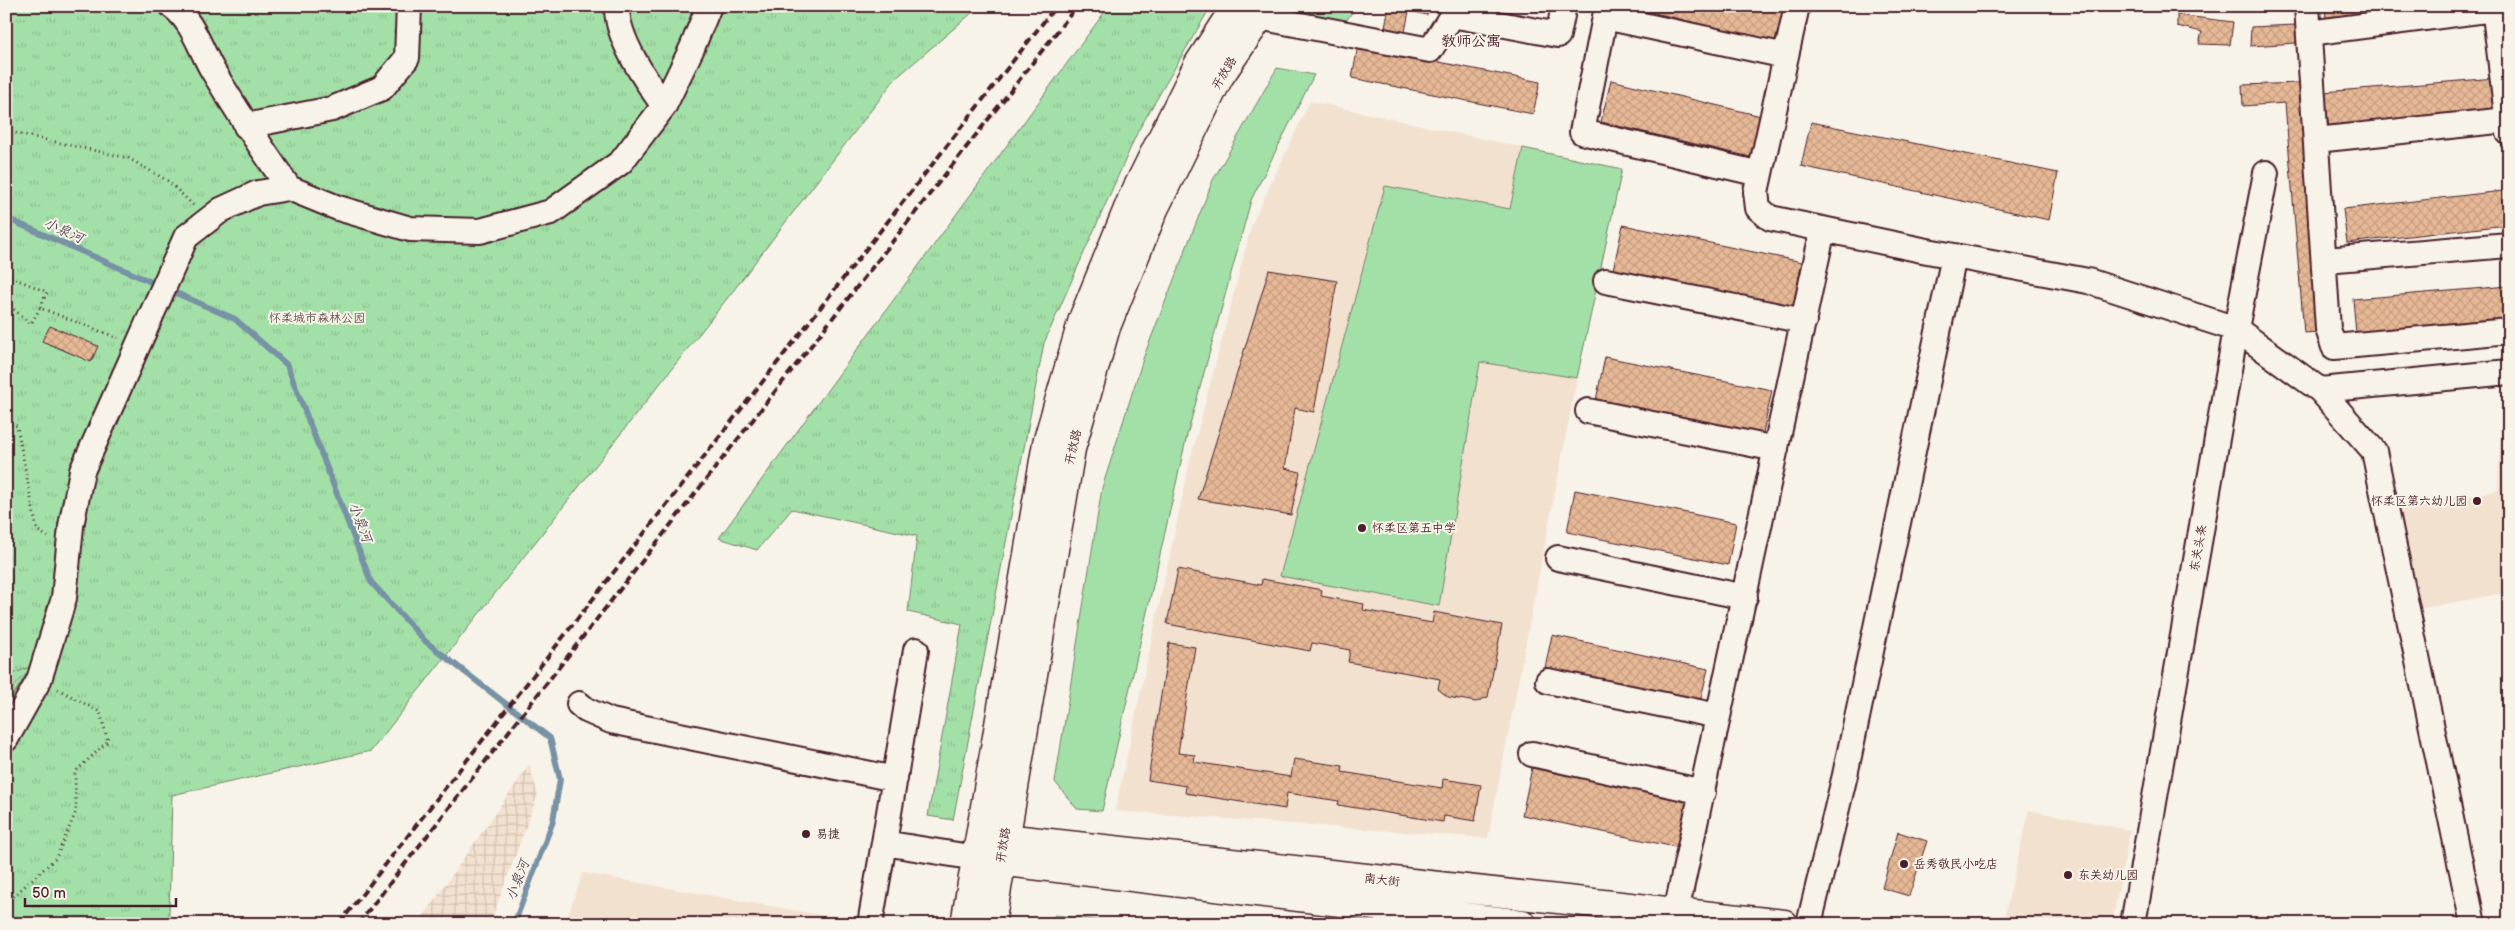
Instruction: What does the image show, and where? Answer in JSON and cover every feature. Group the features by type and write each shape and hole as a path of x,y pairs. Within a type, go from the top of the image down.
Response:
{"main road":[{"name":"开放路","path":"991,924 990,848 1047,443 1083,319 1132,199 1198,65 1254,10"},
{"name":"开放路","path":"965,924 990,848"},
{"name":"南大街","path":"990,848 1676,912 1784,924"},
{"path":"990,848 1480,921 1522,924"}],"street":[{"path":"172,6 183,14 246,126 289,188"},
{"path":"246,126 332,109 382,88 407,58 408,6"},
{"path":"617,6 617,18 640,72 664,106"},
{"path":"6,739 39,680 64,598 69,548 82,471 186,237 221,210 258,193 289,188 338,208 410,229 480,230 551,212 621,162 664,106 692,48 709,6"},
{"path":"1254,10 1430,50 1455,11 1558,35 1564,6"},
{"path":"1797,6 1756,192 1758,208 1770,218 1954,256 2088,281 2236,329 2320,390 2374,451 2473,924"},
{"path":"2307,6 2328,329 2334,347 2509,331"},
{"path":"2309,34 2494,8 2508,126 2316,140"},
{"path":"1760,174 1582,132 1606,12 1786,56"},
{"name":"东关头条","path":"2133,924 2236,329 2266,173"},
{"path":"1676,912 1823,229"},
{"path":"2325,260 2509,245"},
{"path":"1809,924 1845,775 1954,256"},
{"path":"1606,281 1804,321"},
{"path":"2320,390 2509,372"},
{"path":"1588,411 1776,449"},
{"path":"1558,558 1745,597"},
{"path":"870,924 916,650"},
{"path":"1548,681 1718,716"},
{"path":"579,704 586,710 611,721 895,779"},
{"path":"1532,754 1703,792"},
{"path":"884,843 990,848"}],"path":[{"path":"6,131 128,158 168,181 209,220"},
{"path":"6,275 47,292 31,324 6,303"},
{"path":"40,308 139,346"},
{"path":"6,422 17,426 37,530 69,548"},
{"path":"6,903 56,858 76,812 75,772 108,741 100,712 39,680"}],"shaded area":[{"name":"怀柔区第五中学","path":"1310,101 1622,169 1577,378 1488,838 1115,811 1190,461 1252,224"},
{"name":"怀柔区第六幼儿园","path":"2501,411 2509,411 2509,592 2414,610 2393,512 2498,490"},
{"path":"529,765 538,794 490,924 418,924"},
{"name":"东关幼儿园","path":"2029,810 2130,830 2112,924 2031,924 2004,919"},
{"path":"583,873 872,924 565,924"}],"green space":[{"name":"怀柔城市森林公园","path":"6,6 980,6 895,79 733,291 371,751 172,795 169,915 161,924 6,924"},
{"path":"1109,6 1211,6 1138,131 1044,343 953,820 928,816 962,624 908,612 917,536 792,509 757,550 719,538"},
{"path":"1304,6 1357,6 1342,26 1298,14"},
{"path":"1277,68 1314,75 1251,200 1187,435 1102,811 1077,809 1055,782 1102,488 1144,356 1213,180"},
{"path":"1523,148 1622,169 1577,378 1480,362 1439,606 1280,576 1385,186 1510,209"},
{"path":"32,666 6,706 6,677"},
{"path":"1055,915 1131,924 1045,924"}],"building":[{"path":"1389,6 1429,6 1427,15 1409,11 1404,37 1384,33"},
{"path":"1626,6 1784,6 1775,42"},
{"path":"2325,6 2426,6 2326,18"},
{"path":"2177,15 2233,22 2230,45 2199,44 2202,32 2177,26"},
{"path":"2296,25 2296,43 2250,46 2251,27"},
{"path":"1358,46 1540,82 1533,114 1352,78"},
{"path":"2496,78 2499,111 2329,128 2323,92"},
{"path":"1611,80 1761,116 1751,157 1601,122"},
{"path":"2300,83 2320,332 2304,333 2285,103 2243,106 2242,85"},
{"path":"1811,122 2058,173 2049,220 1801,166"},
{"path":"2503,191 2507,225 2347,243 2343,209"},
{"path":"1623,225 1802,262 1792,311 1612,274"},
{"path":"1269,270 1337,281 1314,412 1295,408 1285,468 1300,472 1291,515 1198,499"},
{"path":"2509,286 2509,320 2356,333 2353,299"},
{"path":"50,326 98,346 91,362 42,341"},
{"path":"1605,357 1772,390 1762,438 1595,405"},
{"path":"1575,490 1736,523 1728,565 1567,532"},
{"path":"1178,569 1261,585 1262,579 1322,590 1321,596 1364,604 1363,610 1432,623 1434,612 1502,625 1488,697 1476,702 1448,697 1438,689 1440,679 1348,662 1350,650 1312,643 1310,651 1167,624"},
{"path":"1552,635 1708,669 1700,702 1545,668"},
{"path":"1169,643 1195,647 1178,753 1195,755 1194,762 1291,777 1294,759 1343,766 1342,772 1442,788 1443,779 1481,785 1475,821 1444,816 1443,822 1338,805 1339,801 1287,793 1285,809 1185,793 1186,786 1148,780"},
{"path":"1532,768 1690,801 1680,848 1522,815"},
{"name":"岳秀敬民小吃店","path":"1898,832 1927,841 1909,896 1882,888"}],"waterway":[{"name":"小泉河","path":"6,218 235,319 287,365 371,582 425,641 550,738 560,779 553,821 514,924"}],"railway":[{"path":"339,924 1056,6"},
{"path":"358,924 1077,6"}],"place":[{"name":"怀柔区第六幼儿园","path":"2477,501"},
{"name":"怀柔区第五中学","path":"1362,528"},
{"name":"易捷","path":"806,834"},
{"name":"岳秀敬民小吃店","path":"1904,864"},
{"name":"东关幼儿园","path":"2068,875"}],"district":[{"name":"教师公寓","path":"1471,41"}]}
